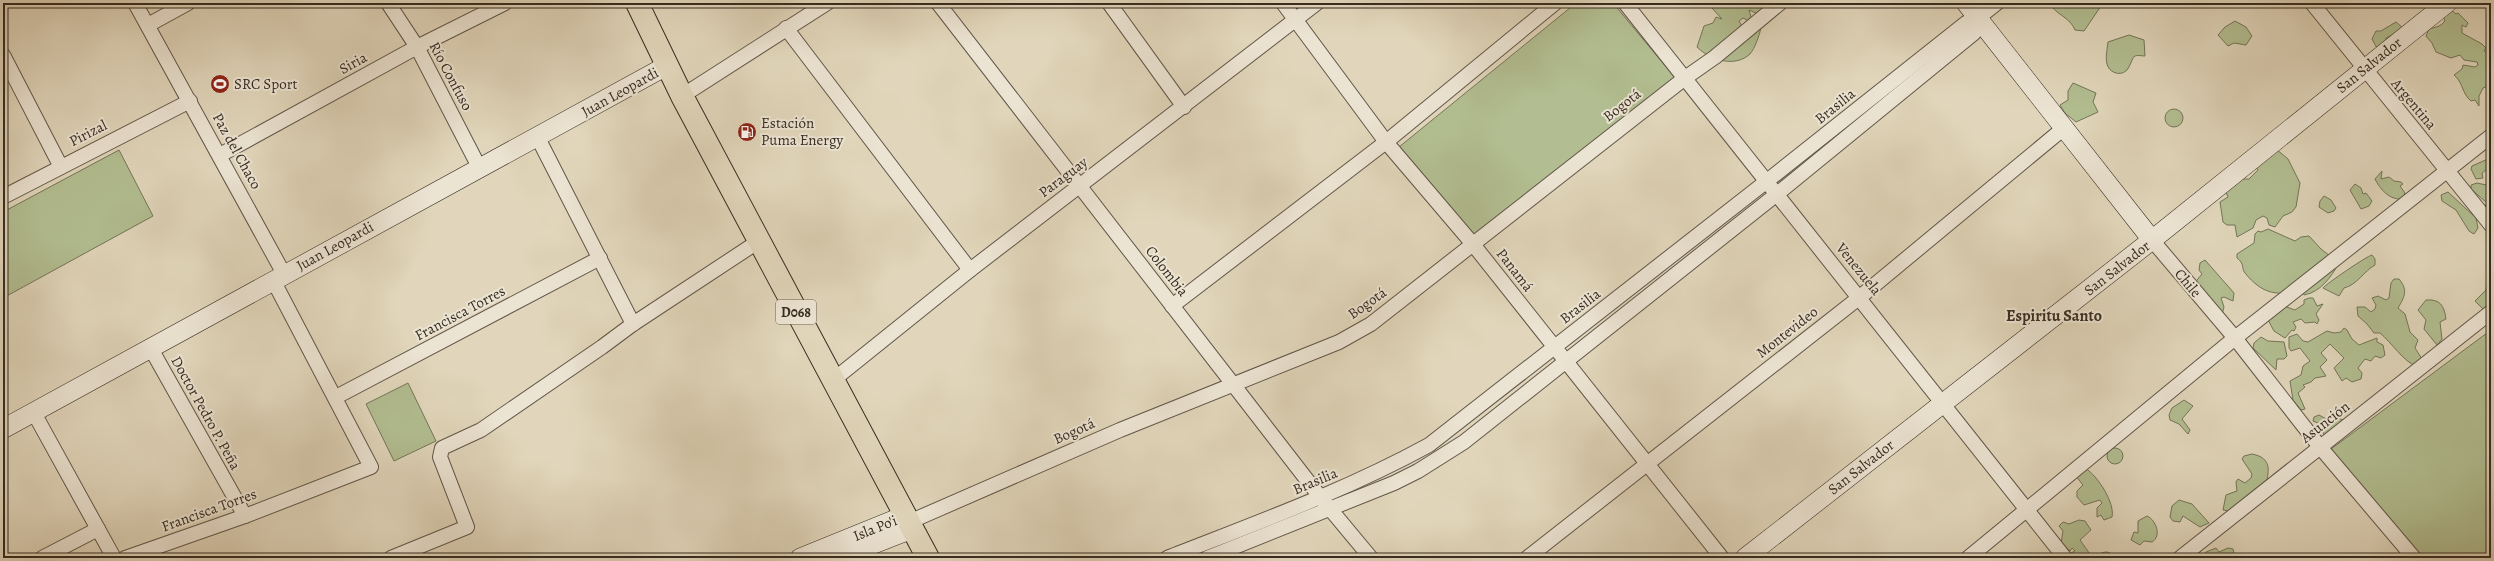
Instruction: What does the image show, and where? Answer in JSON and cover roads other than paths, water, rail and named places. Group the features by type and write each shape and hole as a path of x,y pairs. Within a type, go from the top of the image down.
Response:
{"main road":[{"name":"D068","path":"637,3 682,96 832,381 928,558"}],"street":[{"name":"Paz del Chaco","path":"135,3 220,156 371,467"},
{"path":"148,25 188,3"},
{"name":"Río Confuso","path":"388,3 417,47 479,167"},
{"name":"Siria","path":"220,156 417,47 505,3"},
{"path":"682,96 827,3"},
{"name":"Colombia","path":"938,3 1078,186 1234,384 1321,498 1371,558"},
{"path":"1109,3 1184,107"},
{"name":"Panamá","path":"1283,3 1386,142 1472,243 1645,463 1722,558"},
{"name":"Paraguay","path":"832,381 970,270 1078,186 1184,107 1317,3"},
{"path":"1172,306 1386,142 1555,3"},
{"name":"Venezuela","path":"1625,3 1860,297 2065,558"},
{"name":"Bogotá","path":"909,522 1120,430 1339,342 1371,324 1472,243 1684,78 1715,57 1780,3"},
{"name":"Chile","path":"1966,3 2152,240 2235,338 2408,556"},
{"name":"Brasilia","path":"1207,558 1331,509 1418,471 1464,442 1566,363 1882,108 1966,23 1978,18 1998,3"},
{"name":"Argentina","path":"2312,3 2364,70 2491,225"},
{"name":"San Salvador","path":"1745,558 2152,240 2447,3"},
{"path":"786,28 970,270"},
{"path":"3,55 61,167"},
{"name":"Brasilia","path":"1167,558 1321,498 1384,469 1429,445 1873,97 1934,57"},
{"name":"Juan Leopardi","path":"3,429 479,167 538,138 668,65"},
{"path":"1873,97 1882,108"},
{"name":"Pirizal","path":"3,197 190,101"},
{"name":"Montevideo","path":"1527,558 1645,463 1860,297 2064,128"},
{"path":"1968,558 2235,338 2491,136"},
{"path":"538,138 633,324"},
{"path":"391,558 467,527 440,457 441,450 481,430 633,324 759,241"},
{"name":"Francisca Torres","path":"336,397 600,258"},
{"path":"1665,261 1676,275"},
{"name":"Asunción","path":"2180,558 2491,312"},
{"name":"Doctor Pedro P. Peña","path":"150,347 244,516"},
{"path":"34,413 114,558"},
{"name":"Francisca Torres","path":"125,558 244,516 371,467"},
{"name":"Isla Po'i","path":"800,558 909,522"},
{"name":"Isla Po'i","path":"838,558 909,522"},
{"path":"42,558 98,529"},
{"path":"1225,535 1230,549"}],"place":[{"name":"SRC Sport","path":"220,84"},
{"name":"Estación Puma Energy","path":"747,132"}],"district":[{"name":"Espiritu Santo","path":"2054,316"}]}
